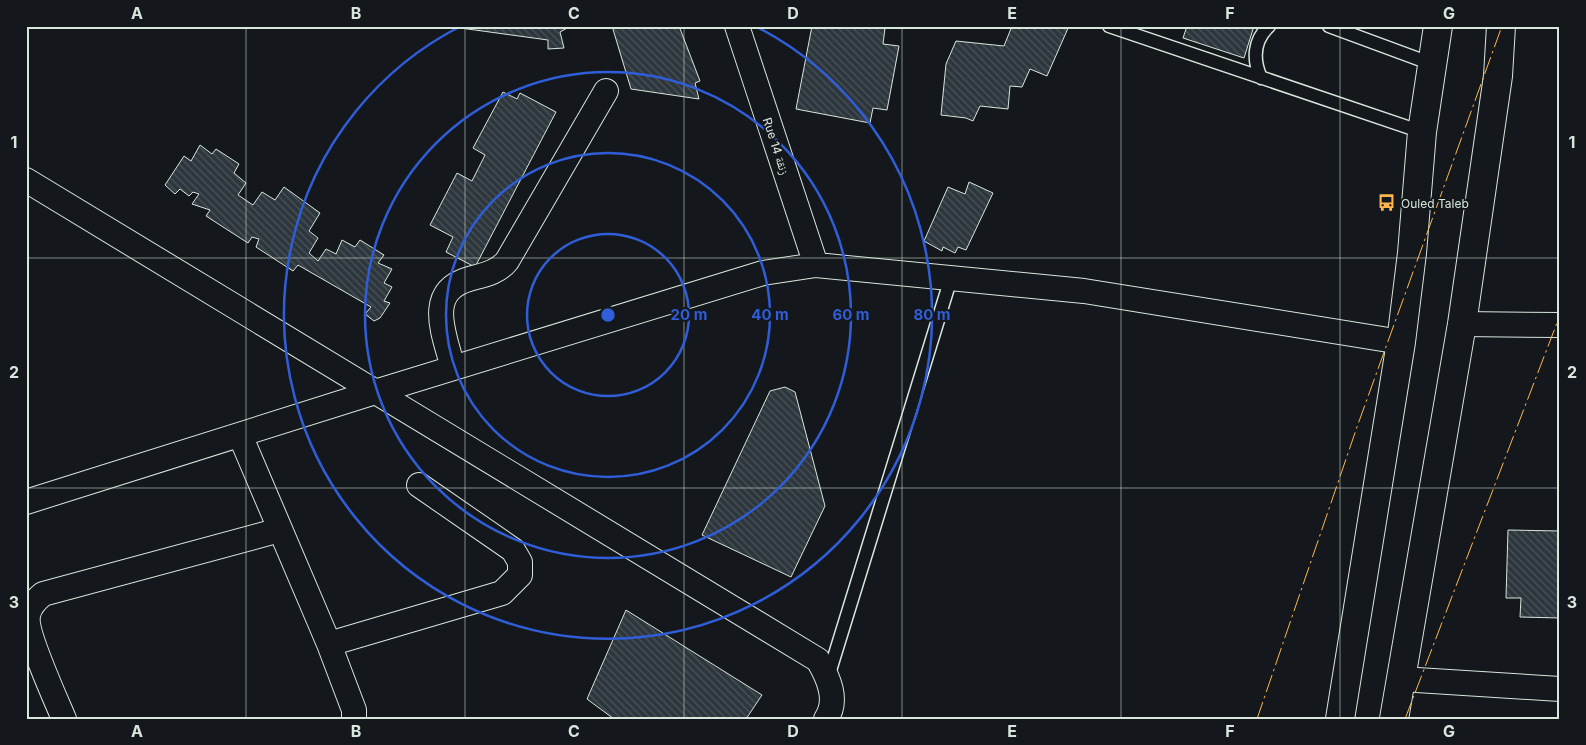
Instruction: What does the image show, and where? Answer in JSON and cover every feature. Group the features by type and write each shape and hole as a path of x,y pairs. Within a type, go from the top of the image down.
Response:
{"main road":[{"path":"1394,719 1462,324 1498,76 1501,26"},
{"path":"1340,719 1401,342 1412,253 1422,132 1432,64 1432,28"}],"street":[{"name":"Rue 14 زنقة","path":"737,26 816,265"},
{"path":"453,368 440,316 441,305 445,297 456,284 494,272 507,261 606,90"},
{"path":"26,180 818,660 828,677 832,694 830,714 826,719"},
{"path":"26,502 375,392 763,274 816,265 1084,291 1401,342"},
{"path":"1462,324 1560,325"},
{"path":"240,435 329,644 354,710 354,719"},
{"path":"329,644 502,593 520,575 520,562 513,550 419,485"},
{"path":"64,719 31,635 28,616 36,600 43,594 280,530"},
{"path":"1401,679 1560,689"}],"lane":[{"path":"1109,26 1188,47 1261,78 1422,132"},
{"path":"1261,78 1256,67 1255,55 1258,42 1269,26"},
{"path":"1329,26 1432,64"},
{"path":"828,677 951,278"}],"building":[{"path":"571,26 560,32 564,48 548,49 548,40 453,27"},
{"path":"612,26 679,26 700,81 695,83 699,99 631,89"},
{"path":"812,26 885,28 883,44 899,46 887,110 873,108 870,123 796,109"},
{"path":"1012,26 1069,26 1047,76 1030,69 1022,87 1010,86 1008,109 980,106 973,121 966,118 941,115 946,64 956,41 1004,46"},
{"path":"1187,26 1254,26 1244,58 1183,38"},
{"path":"503,92 517,99 520,93 556,112 475,267 446,252 453,237 430,225 457,173 472,181 485,155 473,148"},
{"path":"200,145 212,154 216,149 239,164 234,173 246,183 238,195 253,205 262,192 275,200 284,187 320,213 309,231 318,238 309,253 318,261 326,249 336,254 342,240 355,247 360,240 384,255 378,263 392,269 384,283 392,287 384,301 390,303 380,318 374,321 365,314 371,307 298,265 293,271 256,247 259,239 252,237 248,243 206,216 210,210 192,204 199,194 193,192 189,196 180,189 175,194 165,185 184,156 191,161"},
{"path":"969,182 993,193 966,250 958,247 955,253 943,247 942,251 924,241 948,187 965,194"},
{"path":"785,387 795,392 825,506 791,577 702,535 770,391"},
{"path":"1508,530 1560,531 1560,618 1520,617 1521,598 1506,598"},
{"path":"626,610 762,695 746,719 614,719 587,699"}],"power":[{"path":"1257,719 1357,427 1502,26"},
{"path":"1405,719 1560,315"}],"place":[{"name":"Ouled Taleb","path":"1387,203"}]}
